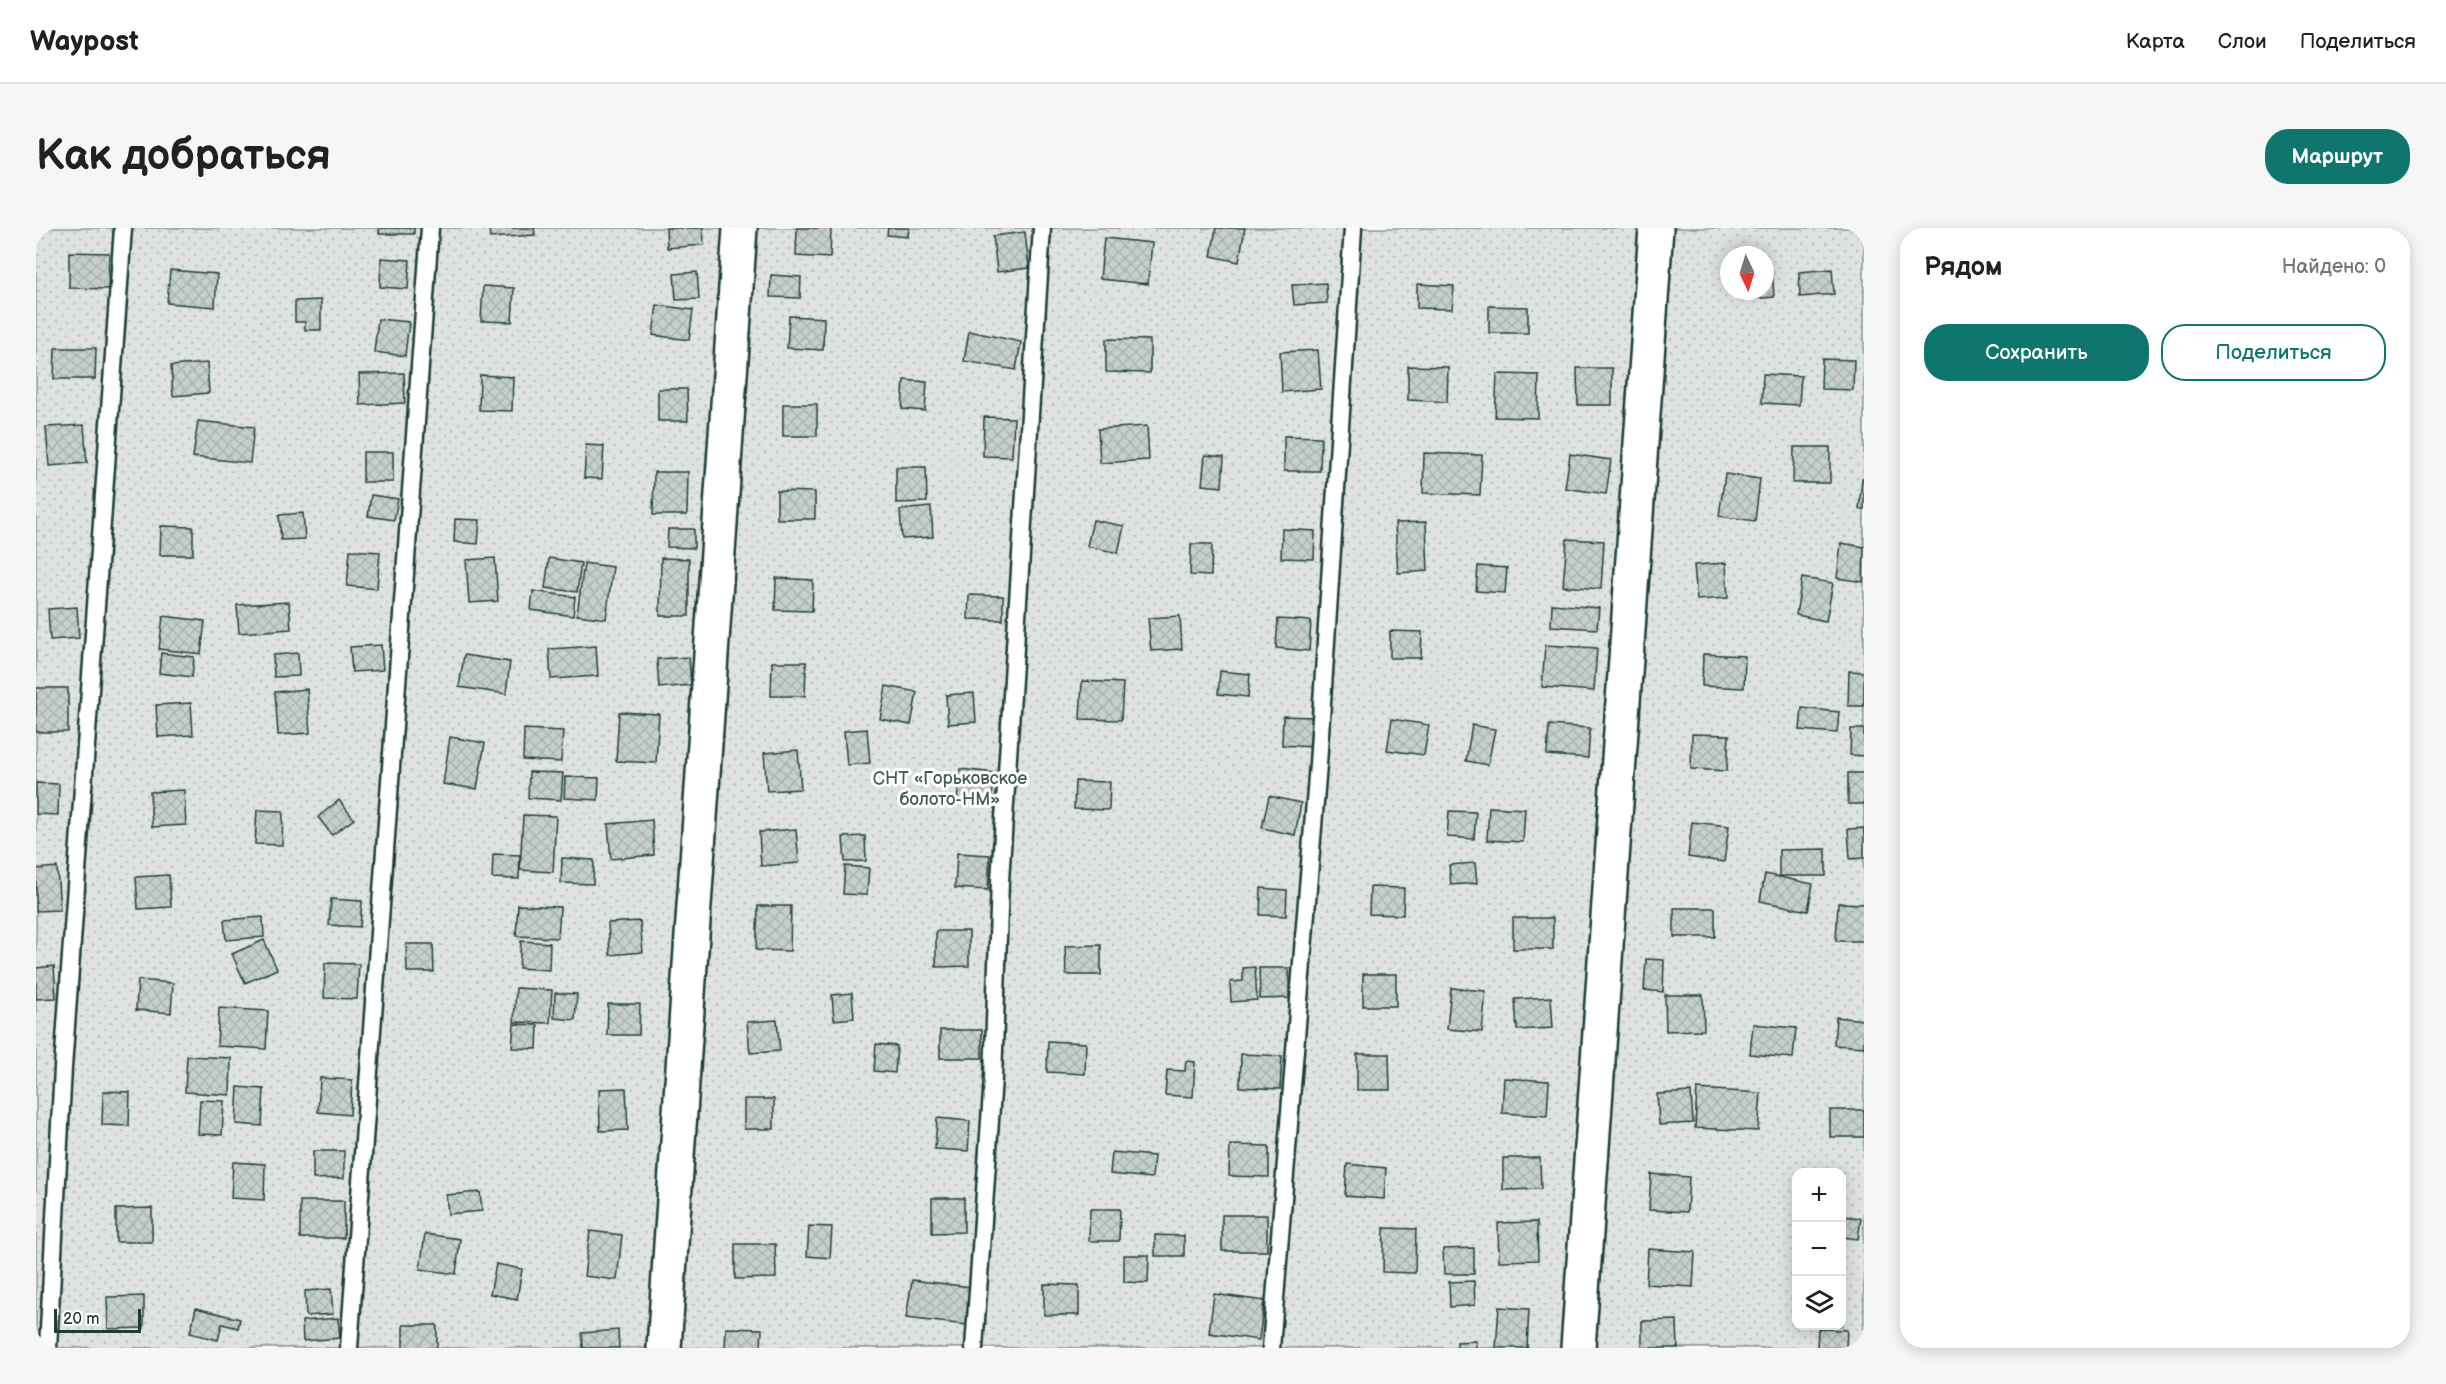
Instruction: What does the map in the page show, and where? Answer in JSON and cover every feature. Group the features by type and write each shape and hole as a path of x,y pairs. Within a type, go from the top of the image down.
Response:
{"street":[{"path":"664,1348 740,228"},
{"path":"1578,1348 1656,228"}],"lane":[{"path":"48,1348 63,1068 123,228"},
{"path":"349,1348 430,228"},
{"path":"974,1348 993,1078 1000,881 1042,228"},
{"path":"1271,1348 1318,764 1353,228"}],"green space":[{"name":"СНТ «Горьковское болото-НМ»","path":"36,228 1864,228 1864,1348 36,1348"}],"building":[{"path":"379,228 414,228 414,234 379,234"},
{"path":"489,228 534,228 535,235 490,238"},
{"path":"666,228 703,228 704,245 667,248"},
{"path":"797,228 831,228 830,258 796,256"},
{"path":"888,228 909,228 908,237 887,235"},
{"path":"1216,228 1245,228 1239,262 1211,256"},
{"path":"1025,232 1029,268 997,272 993,236"},
{"path":"1104,238 1152,243 1148,284 1100,279"},
{"path":"69,252 109,253 108,289 69,288"},
{"path":"381,258 410,260 408,289 380,287"},
{"path":"1832,269 1834,294 1800,297 1799,272"},
{"path":"170,270 217,274 215,307 167,303"},
{"path":"697,272 699,299 676,300 674,274"},
{"path":"771,275 801,277 800,298 770,297"},
{"path":"1326,283 1327,303 1294,305 1292,285"},
{"path":"1417,284 1454,286 1452,309 1417,308"},
{"path":"483,286 514,288 512,322 481,321"},
{"path":"321,300 321,330 305,330 305,322 295,322 295,301"},
{"path":"657,305 693,310 689,340 653,335"},
{"path":"1489,306 1528,307 1528,333 1489,333"},
{"path":"789,316 824,318 823,350 787,348"},
{"path":"378,319 409,322 405,356 374,352"},
{"path":"969,331 1021,342 1016,370 964,361"},
{"path":"1106,339 1150,340 1150,373 1106,372"},
{"path":"55,348 96,348 95,379 54,379"},
{"path":"1318,350 1321,389 1282,392 1280,352"},
{"path":"1822,359 1854,360 1853,390 1821,389"},
{"path":"207,363 209,393 173,396 171,366"},
{"path":"1408,366 1448,367 1447,402 1408,400"},
{"path":"1577,368 1612,368 1612,405 1578,405"},
{"path":"404,373 405,403 360,405 359,374"},
{"path":"1497,374 1539,375 1538,418 1495,417"},
{"path":"1763,374 1801,376 1799,405 1762,403"},
{"path":"480,375 513,377 512,411 479,410"},
{"path":"904,380 927,382 925,411 902,409"},
{"path":"658,389 687,389 688,421 658,421"},
{"path":"783,404 817,404 817,436 783,436"},
{"path":"984,417 1014,418 1012,457 983,456"},
{"path":"198,421 254,427 250,463 193,457"},
{"path":"84,425 87,463 49,466 46,427"},
{"path":"1147,426 1149,460 1100,463 1098,429"},
{"path":"1284,436 1321,437 1320,471 1284,471"},
{"path":"586,445 604,446 602,479 584,478"},
{"path":"1794,447 1830,447 1830,483 1793,483"},
{"path":"363,452 393,452 393,482 363,482"},
{"path":"1424,453 1482,455 1480,495 1423,493"},
{"path":"1570,454 1611,460 1606,494 1565,488"},
{"path":"1205,455 1224,457 1222,487 1202,485"},
{"path":"896,467 926,467 927,502 896,503"},
{"path":"654,472 688,472 687,515 653,515"},
{"path":"1725,474 1760,479 1755,521 1719,516"},
{"path":"1862,478 1864,478 1864,509 1859,509"},
{"path":"777,491 815,492 815,519 777,519"},
{"path":"371,495 398,499 394,520 368,516"},
{"path":"931,507 933,537 902,539 900,510"},
{"path":"303,513 305,539 281,540 279,515"},
{"path":"455,519 480,520 478,544 454,542"},
{"path":"1093,520 1124,526 1118,553 1087,546"},
{"path":"1426,522 1428,571 1398,573 1395,523"},
{"path":"161,526 193,527 193,555 160,555"},
{"path":"668,529 694,529 694,548 667,547"},
{"path":"1282,529 1315,531 1314,559 1281,558"},
{"path":"1567,539 1604,541 1601,589 1563,586"},
{"path":"1841,543 1864,547 1863,582 1837,578"},
{"path":"1191,544 1212,544 1211,576 1190,575"},
{"path":"350,550 380,552 377,589 347,586"},
{"path":"495,558 498,601 469,603 466,560"},
{"path":"549,558 581,563 577,592 545,588"},
{"path":"661,558 689,559 689,616 660,616"},
{"path":"584,563 613,567 606,619 577,615"},
{"path":"1726,563 1728,598 1697,600 1694,565"},
{"path":"1478,566 1507,568 1505,593 1476,591"},
{"path":"776,578 813,580 812,611 775,610"},
{"path":"1802,578 1833,583 1826,621 1796,615"},
{"path":"533,591 575,597 573,616 531,610"},
{"path":"969,595 1003,596 1003,620 968,619"},
{"path":"289,602 291,629 239,633 237,605"},
{"path":"1552,604 1599,608 1597,629 1551,626"},
{"path":"77,607 79,638 50,640 48,609"},
{"path":"163,616 205,621 201,654 159,649"},
{"path":"1180,616 1182,649 1151,651 1148,618"},
{"path":"1278,619 1311,621 1309,651 1276,648"},
{"path":"1390,631 1422,632 1421,658 1390,658"},
{"path":"381,645 383,670 352,672 350,647"},
{"path":"1545,645 1597,648 1594,691 1542,687"},
{"path":"596,646 598,676 551,679 549,649"},
{"path":"161,653 194,657 192,677 159,673"},
{"path":"298,653 299,676 274,677 273,655"},
{"path":"1703,654 1745,656 1744,688 1702,686"},
{"path":"464,655 510,662 506,694 459,687"},
{"path":"689,657 691,685 659,688 657,659"},
{"path":"772,662 806,662 805,696 771,696"},
{"path":"1220,671 1250,674 1248,697 1218,694"},
{"path":"1849,671 1864,672 1864,706 1848,706"},
{"path":"1082,681 1123,683 1121,720 1080,719"},
{"path":"886,686 917,692 911,725 880,719"},
{"path":"36,688 68,688 68,732 36,732"},
{"path":"307,689 310,733 278,735 275,692"},
{"path":"974,693 976,722 948,724 946,695"},
{"path":"191,703 193,735 158,737 156,705"},
{"path":"1802,708 1839,712 1837,733 1800,730"},
{"path":"619,712 659,714 656,763 616,761"},
{"path":"1283,716 1313,717 1312,747 1282,745"},
{"path":"1392,719 1429,725 1424,755 1387,750"},
{"path":"1472,725 1495,729 1488,765 1466,761"},
{"path":"1549,725 1590,728 1588,758 1547,755"},
{"path":"524,729 563,731 561,762 523,760"},
{"path":"867,729 870,763 847,765 844,731"},
{"path":"1851,729 1864,729 1864,756 1850,755"},
{"path":"1692,734 1729,735 1727,771 1691,769"},
{"path":"450,737 485,743 477,789 443,784"},
{"path":"798,750 801,789 767,791 764,753"},
{"path":"960,769 995,773 991,806 957,802"},
{"path":"529,772 563,773 561,800 528,798"},
{"path":"1848,773 1864,773 1864,804 1848,804"},
{"path":"565,777 599,778 598,800 564,798"},
{"path":"1075,781 1110,782 1109,810 1074,809"},
{"path":"36,783 59,784 58,815 36,814"},
{"path":"184,790 186,825 152,827 150,792"},
{"path":"1269,796 1301,803 1295,835 1262,828"},
{"path":"339,800 354,819 332,835 318,817"},
{"path":"1489,807 1525,809 1523,842 1487,840"},
{"path":"257,810 283,811 282,845 255,844"},
{"path":"1449,811 1476,812 1474,839 1447,837"},
{"path":"523,815 556,816 553,872 520,870"},
{"path":"652,820 654,855 611,859 608,824"},
{"path":"1692,822 1729,826 1724,862 1688,857"},
{"path":"1864,828 1864,858 1850,859 1848,829"},
{"path":"796,829 799,863 761,866 759,832"},
{"path":"865,836 866,861 845,862 843,837"},
{"path":"1826,849 1826,876 1779,876 1779,850"},
{"path":"957,853 990,855 988,890 955,888"},
{"path":"493,854 520,855 519,879 492,878"},
{"path":"562,858 594,860 593,884 561,883"},
{"path":"1475,863 1477,883 1451,885 1449,865"},
{"path":"845,866 869,868 867,895 843,894"},
{"path":"57,867 60,910 36,911 36,869"},
{"path":"1765,874 1813,884 1808,911 1760,901"},
{"path":"169,875 171,907 138,909 136,877"},
{"path":"1370,887 1404,888 1403,915 1369,914"},
{"path":"1261,888 1287,890 1286,916 1260,915"},
{"path":"331,899 362,901 360,927 329,925"},
{"path":"1838,903 1864,904 1864,941 1836,941"},
{"path":"518,905 560,907 558,938 516,936"},
{"path":"758,906 791,906 790,951 756,950"},
{"path":"1674,908 1715,908 1715,937 1674,937"},
{"path":"263,917 264,937 226,940 224,920"},
{"path":"1513,918 1553,918 1553,949 1513,949"},
{"path":"640,921 643,952 610,955 608,923"},
{"path":"936,931 969,931 969,966 936,967"},
{"path":"264,940 277,969 245,983 232,954"},
{"path":"521,941 550,943 549,970 519,968"},
{"path":"406,944 433,944 434,972 407,972"},
{"path":"1101,945 1101,975 1066,975 1065,946"},
{"path":"1646,959 1664,960 1663,992 1644,990"},
{"path":"325,963 359,964 357,999 324,998"},
{"path":"54,966 56,998 36,999 36,968"},
{"path":"1255,967 1257,1000 1231,1002 1230,982 1243,981 1243,968"},
{"path":"1259,968 1289,968 1289,998 1260,999"},
{"path":"1363,974 1396,974 1396,1006 1363,1006"},
{"path":"138,980 173,983 171,1013 136,1010"},
{"path":"516,988 552,990 550,1023 514,1022"},
{"path":"1451,988 1486,991 1482,1032 1447,1029"},
{"path":"555,993 577,994 575,1020 554,1018"},
{"path":"852,993 854,1018 834,1020 832,995"},
{"path":"1665,995 1703,995 1704,1030 1666,1031"},
{"path":"1551,997 1553,1028 1517,1030 1515,999"},
{"path":"608,1004 640,1004 639,1035 607,1035"},
{"path":"219,1008 268,1011 266,1049 217,1046"},
{"path":"1836,1017 1864,1020 1864,1047 1834,1045"},
{"path":"777,1020 780,1051 750,1053 747,1022"},
{"path":"514,1024 538,1025 537,1049 512,1048"},
{"path":"1753,1024 1796,1028 1793,1058 1750,1054"},
{"path":"940,1030 982,1030 982,1058 940,1058"},
{"path":"1048,1041 1086,1043 1085,1074 1047,1072"},
{"path":"876,1044 897,1046 895,1073 874,1071"},
{"path":"1241,1054 1282,1056 1280,1089 1240,1087"},
{"path":"1357,1054 1389,1054 1390,1090 1357,1090"},
{"path":"187,1056 231,1058 230,1095 185,1092"},
{"path":"1186,1061 1195,1062 1193,1097 1165,1095 1167,1070 1185,1071"},
{"path":"320,1078 352,1080 350,1115 318,1112"},
{"path":"1504,1078 1549,1081 1547,1116 1502,1113"},
{"path":"238,1087 264,1089 262,1126 236,1124"},
{"path":"626,1088 628,1130 600,1131 599,1089"},
{"path":"1697,1089 1761,1093 1758,1131 1695,1128"},
{"path":"103,1091 130,1092 129,1126 102,1125"},
{"path":"1691,1092 1693,1123 1659,1125 1657,1094"},
{"path":"744,1099 774,1099 774,1129 744,1129"},
{"path":"200,1100 224,1101 222,1135 198,1134"},
{"path":"1830,1110 1864,1110 1864,1137 1830,1137"},
{"path":"937,1118 970,1121 968,1151 935,1149"},
{"path":"1230,1145 1269,1146 1269,1177 1229,1176"},
{"path":"313,1151 344,1151 344,1178 313,1179"},
{"path":"1112,1152 1154,1156 1152,1178 1110,1174"},
{"path":"1503,1158 1540,1158 1541,1189 1503,1190"},
{"path":"233,1162 265,1164 264,1200 231,1198"},
{"path":"1347,1164 1386,1168 1384,1199 1345,1196"},
{"path":"1651,1174 1689,1177 1687,1212 1649,1210"},
{"path":"480,1192 482,1211 448,1214 446,1195"},
{"path":"932,1198 964,1198 964,1232 932,1233"},
{"path":"300,1201 344,1201 344,1238 300,1238"},
{"path":"152,1208 152,1242 116,1242 116,1209"},
{"path":"1090,1209 1120,1209 1119,1241 1089,1241"},
{"path":"1222,1215 1267,1215 1267,1251 1222,1251"},
{"path":"1846,1216 1861,1218 1858,1239 1846,1238"},
{"path":"1537,1222 1538,1260 1499,1261 1498,1223"},
{"path":"809,1226 832,1227 830,1258 807,1256"},
{"path":"1384,1228 1416,1229 1415,1273 1383,1272"},
{"path":"590,1231 622,1235 617,1280 584,1276"},
{"path":"425,1234 460,1239 456,1274 420,1269"},
{"path":"1155,1235 1184,1236 1184,1256 1155,1256"},
{"path":"735,1244 775,1244 776,1278 735,1279"},
{"path":"1474,1248 1474,1274 1444,1274 1443,1249"},
{"path":"1648,1249 1695,1252 1693,1287 1646,1284"},
{"path":"1124,1255 1149,1255 1148,1283 1124,1282"},
{"path":"496,1264 522,1269 517,1299 490,1294"},
{"path":"912,1280 971,1287 966,1325 906,1318"},
{"path":"1474,1281 1475,1305 1450,1307 1449,1282"},
{"path":"1044,1284 1079,1285 1079,1315 1044,1315"},
{"path":"331,1289 333,1314 306,1316 305,1291"},
{"path":"1214,1294 1264,1301 1259,1340 1209,1333"},
{"path":"144,1296 144,1328 108,1329 107,1297"},
{"path":"1499,1307 1529,1309 1527,1348 1496,1348"},
{"path":"196,1308 240,1319 238,1328 222,1324 218,1340 190,1333"},
{"path":"338,1318 340,1338 303,1341 302,1321"},
{"path":"1677,1320 1678,1348 1642,1348 1642,1321"},
{"path":"403,1325 437,1325 437,1348 403,1348"},
{"path":"726,1328 762,1329 761,1348 725,1348"},
{"path":"618,1330 619,1348 583,1348 582,1333"},
{"path":"1818,1330 1847,1330 1846,1348 1817,1348"},
{"path":"1476,1341 1476,1348 1457,1348 1457,1342"}]}
